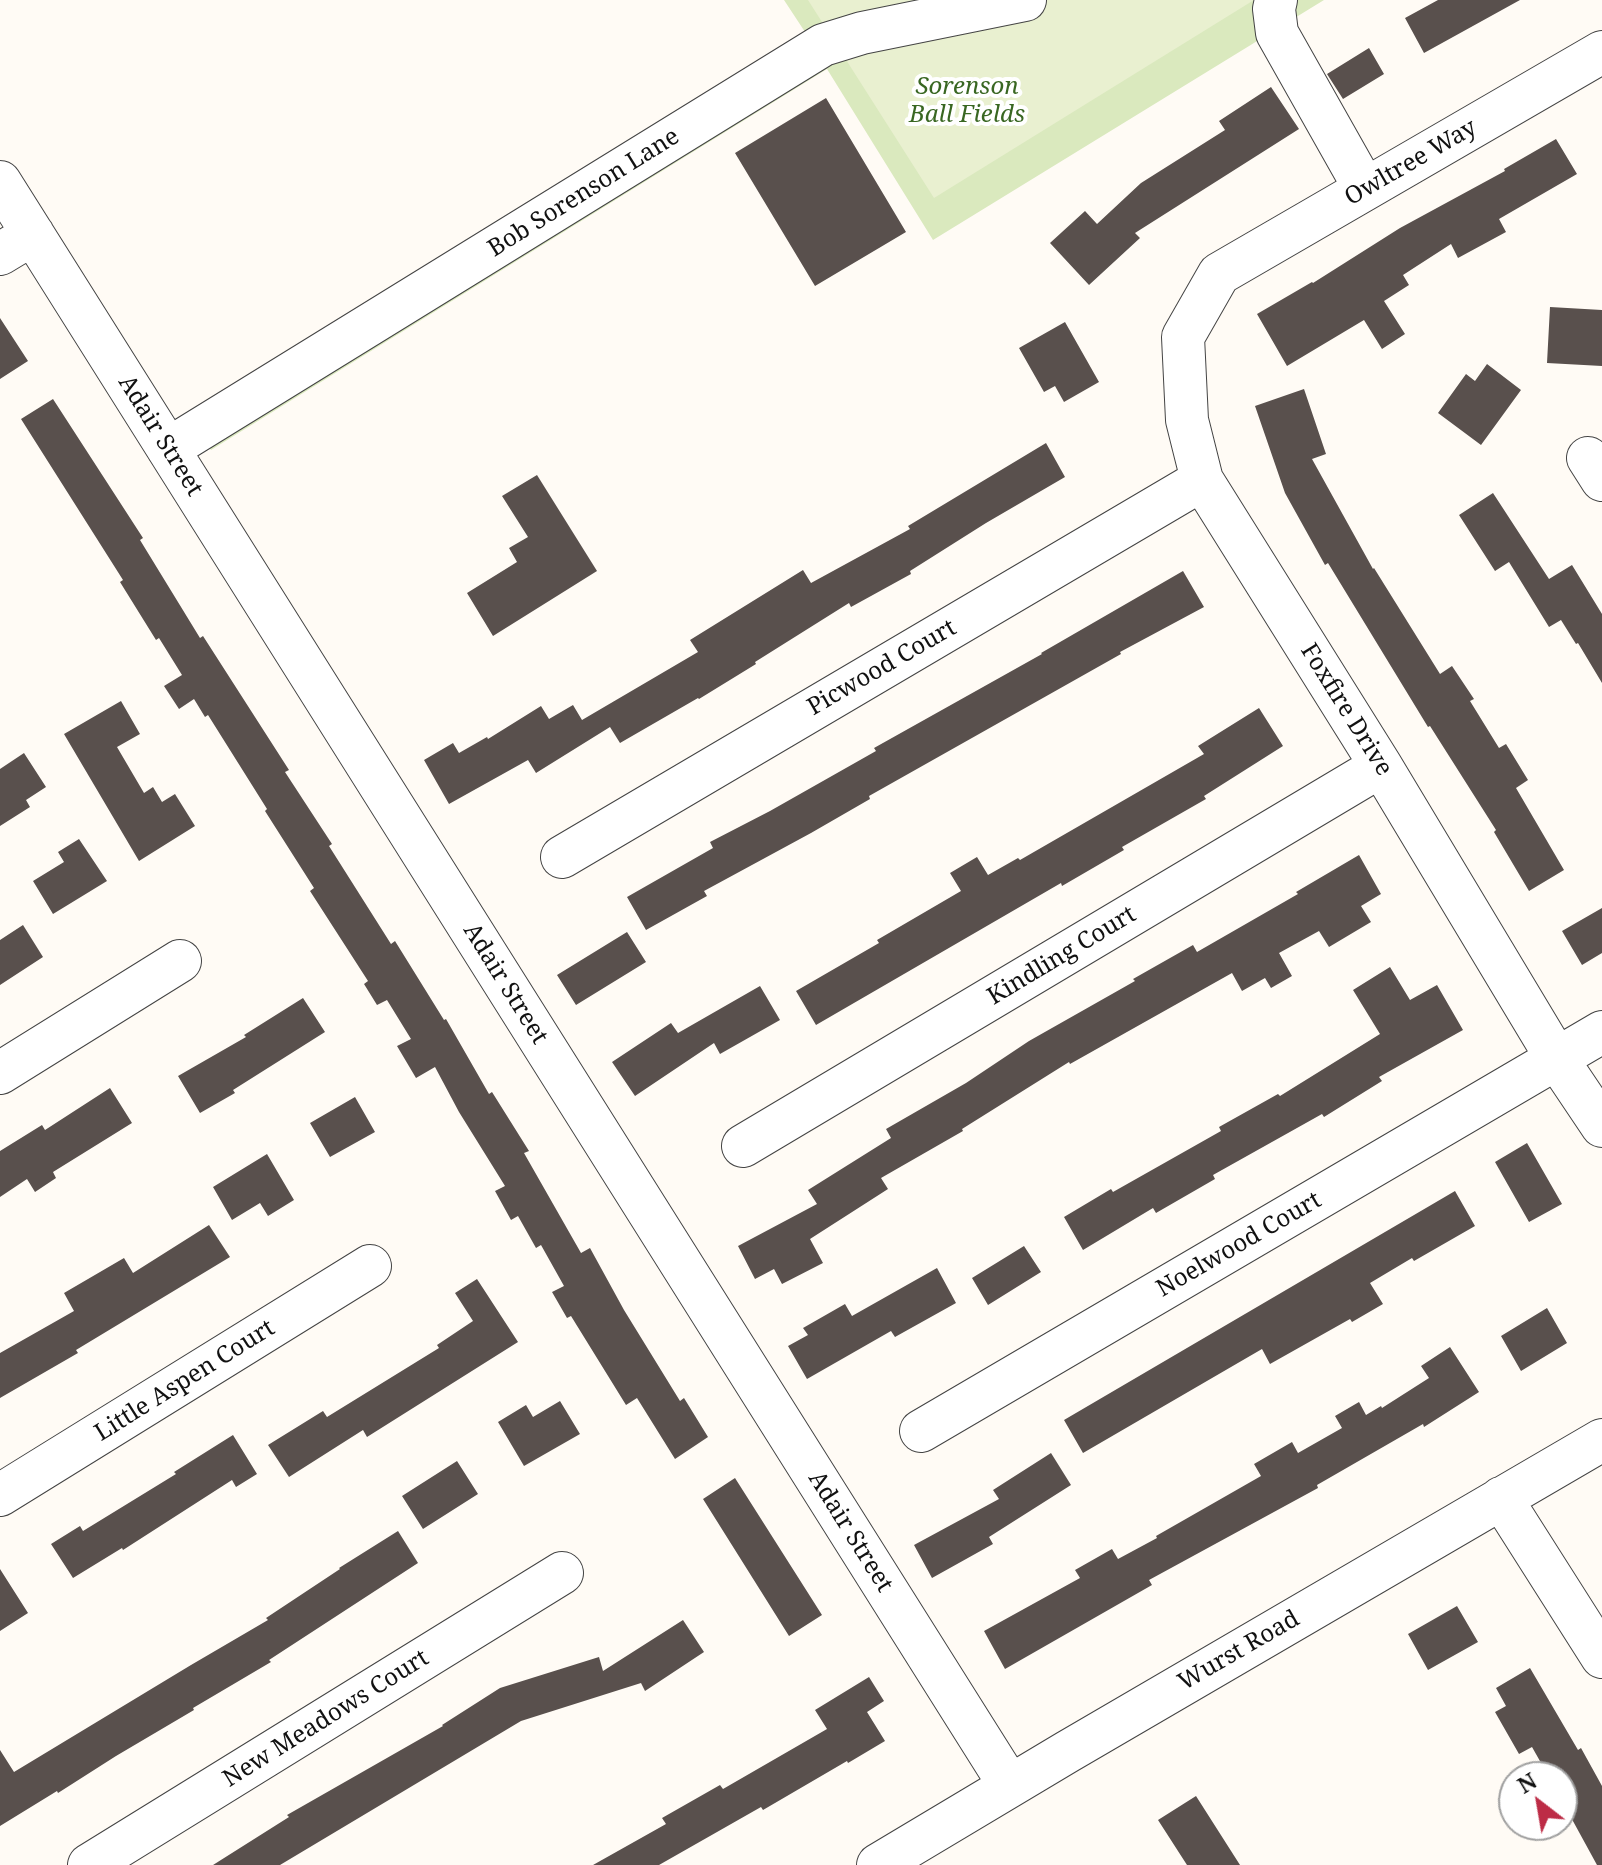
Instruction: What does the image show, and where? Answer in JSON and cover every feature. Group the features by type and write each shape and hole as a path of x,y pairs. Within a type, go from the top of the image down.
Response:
{"street":[{"name":"Bob Sorenson Lane","path":"168,449 823,45 862,33 1025,0"},
{"path":"1276,0 1277,33 1365,189"},
{"name":"Owltree Way","path":"1219,274 1602,52"},
{"name":"Adair Street","path":"0,182 16,244 273,584 1010,1786"},
{"name":"Foxfire Drive","path":"1219,274 1183,337 1187,420 1202,480 1381,766 1557,1059 1602,1126"},
{"name":"Picwood Court","path":"562,857 1202,480"},
{"name":"Kindling Court","path":"743,1146 1381,766"},
{"path":"0,1073 180,961"},
{"name":"Noelwood Court","path":"921,1431 1602,1032"},
{"name":"Little Aspen Court","path":"0,1495 370,1266"},
{"name":"Wurst Road","path":"878,1865 1602,1440"},
{"path":"1501,1498 1602,1657"},
{"name":"New Meadows Court","path":"89,1865 562,1573"}],"green space":[{"name":"Sorenson Ball Fields","path":"784,0 1324,0 933,240 827,69 211,450 190,417 807,35"},
{"path":"808,0 1254,0 934,198"}],"building":[{"path":"1438,0 1520,0 1424,53 1405,18"},
{"path":"1369,48 1384,74 1343,99 1327,74"},
{"path":"1271,87 1299,129 1135,233 1140,238 1089,285 1050,243 1085,211 1097,224 1141,183 1225,130 1219,121"},
{"path":"826,98 906,232 815,286 735,153"},
{"path":"1556,139 1577,174 1499,219 1506,232 1458,258 1451,244 1403,275 1409,285 1384,301 1405,334 1382,349 1364,320 1287,366 1257,314"},
{"path":"1550,307 1602,310 1602,366 1547,363"},
{"path":"0,318 28,361 0,379"},
{"path":"1065,322 1099,382 1064,402 1055,386 1044,392 1019,348"},
{"path":"1487,364 1521,390 1481,445 1438,413 1466,374 1475,381"},
{"path":"1304,389 1326,454 1312,459 1373,569 1440,674 1452,666 1474,699 1470,701 1499,748 1506,744 1528,780 1516,788 1564,870 1529,891 1494,832 1496,830 1428,727 1328,563 1325,565 1285,493 1255,406"},
{"path":"53,399 143,538 140,540 200,638 203,636 289,770 285,772 391,944 395,941 446,1019 489,1094 492,1092 529,1151 524,1153 581,1253 590,1248 680,1401 684,1398 708,1437 675,1459 637,1398 626,1405 571,1316 567,1318 552,1292 564,1286 541,1245 536,1248 518,1216 511,1220 495,1191 505,1186 435,1067 416,1078 397,1046 411,1039 387,1000 377,1005 364,984 368,981 310,891 314,888 208,715 205,717 194,699 179,709 164,686 182,675 159,638 156,640 120,582 123,580 21,419"},
{"path":"1046,443 1065,477 986,523 910,571 911,574 851,607 849,603 699,699 620,743 610,727 536,773 528,760 449,804 424,760 453,743 459,753 541,706 549,719 573,705 582,720 698,652 690,640 803,570 811,583 910,529 908,526"},
{"path":"537,475 597,571 493,636 467,593 517,562 509,548 528,537 502,496"},
{"path":"1493,493 1549,579 1572,565 1602,614 1602,683 1561,620 1549,627 1509,562 1495,571 1459,515"},
{"path":"1183,571 1204,607 869,796 870,799 811,833 704,891 707,896 646,930 627,897 713,848 710,842 876,751 874,748"},
{"path":"121,701 140,734 117,747 144,793 153,787 162,802 175,794 195,826 139,861 64,734"},
{"path":"1259,708 1283,746 1204,796 1206,799 1122,847 1124,850 1062,886 1061,883 816,1025 796,991 961,891 950,873 977,857 988,875 1018,858 1020,860 1204,754 1198,746"},
{"path":"24,753 46,787 26,800 30,807 0,826 0,769"},
{"path":"79,839 107,881 53,914 33,881 64,862 58,852"},
{"path":"1359,855 1381,894 1361,906 1371,922 1329,947 1319,931 1279,953 1292,976 1271,988 1265,978 1242,991 1232,973 1069,1062 963,1131 881,1178 888,1189 810,1239 823,1263 782,1284 774,1269 755,1279 738,1246 817,1204 808,1190 891,1138 886,1129 966,1083 1029,1041 1135,981 1133,979 1193,945 1197,952"},
{"path":"1602,908 1602,953 1582,965 1562,931"},
{"path":"23,925 43,957 0,985 0,940"},
{"path":"627,932 646,962 576,1005 557,975"},
{"path":"1390,967 1410,1000 1437,985 1463,1030 1379,1077 1382,1081 1324,1117 1322,1114 1213,1175 1215,1179 1156,1213 1153,1208 1083,1250 1064,1217 1221,1131 1219,1127 1278,1094 1280,1096 1380,1034 1353,990"},
{"path":"760,986 780,1020 720,1054 714,1043 635,1096 612,1062 671,1023 678,1033"},
{"path":"303,998 325,1032 200,1113 178,1076 246,1037 244,1035"},
{"path":"110,1088 132,1123 53,1172 56,1178 35,1192 27,1179 0,1197 0,1151 42,1125 45,1130"},
{"path":"355,1097 375,1132 330,1157 310,1123"},
{"path":"1527,1143 1562,1204 1529,1222 1495,1162"},
{"path":"267,1154 294,1200 268,1216 260,1203 232,1220 213,1187"},
{"path":"1455,1191 1475,1226 1370,1283 1383,1304 1270,1364 1262,1349 1083,1453 1064,1420"},
{"path":"209,1225 230,1257 76,1350 78,1353 0,1398 0,1353 74,1311 64,1293 124,1258 133,1273"},
{"path":"1024,1246 1041,1272 988,1305 972,1278"},
{"path":"937,1268 956,1303 895,1337 891,1331 807,1379 788,1346 808,1335 803,1328 845,1304 852,1316"},
{"path":"477,1279 518,1342 367,1437 363,1430 289,1477 268,1445 323,1411 327,1417 439,1348 437,1345 473,1321 455,1293"},
{"path":"1547,1308 1567,1343 1521,1371 1501,1336"},
{"path":"1450,1347 1479,1392 1424,1427 1423,1424 1317,1485 1318,1488 1149,1580 1152,1585 1005,1669 984,1631 1080,1578 1075,1570 1112,1549 1118,1559 1261,1476 1254,1464 1292,1442 1298,1453 1342,1428 1335,1416 1359,1402 1366,1415 1382,1408 1429,1378 1421,1366"},
{"path":"560,1401 580,1434 524,1466 498,1422 526,1405 533,1417"},
{"path":"233,1435 257,1474 236,1487 232,1480 73,1578 51,1544 80,1526 83,1531"},
{"path":"1051,1453 1071,1485 989,1537 993,1544 932,1578 914,1545 999,1499 993,1490"},
{"path":"457,1461 478,1494 423,1529 402,1496"},
{"path":"735,1478 822,1615 789,1636 703,1499"},
{"path":"398,1531 418,1563 269,1660 271,1662 0,1826 0,1750 14,1772 268,1620 266,1618"},
{"path":"0,1569 28,1613 0,1631"},
{"path":"1457,1606 1478,1642 1428,1670 1408,1634"},
{"path":"683,1620 704,1652 645,1691 641,1683 521,1721 280,1865 213,1865 289,1817 287,1815 443,1726 500,1688 599,1657 603,1671"},
{"path":"1530,1668 1578,1750 1581,1748 1602,1786 1602,1865 1597,1865 1578,1830 1578,1761 1540,1761 1532,1747 1519,1754 1495,1712 1506,1706 1496,1688"},
{"path":"869,1677 884,1701 867,1712 885,1741 659,1865 593,1865 666,1824 662,1818 720,1785 723,1789 827,1729 815,1710"},
{"path":"1196,1796 1240,1865 1187,1865 1158,1820"}]}
